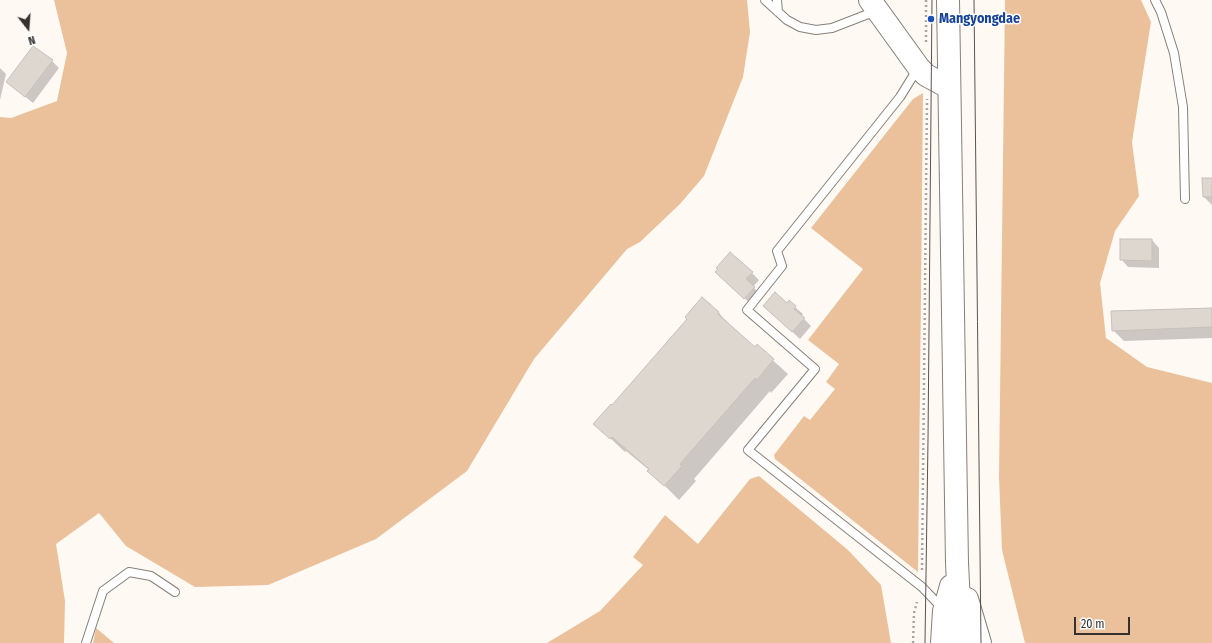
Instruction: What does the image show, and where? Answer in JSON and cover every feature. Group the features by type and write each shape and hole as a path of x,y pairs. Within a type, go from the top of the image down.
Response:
{"main road":[{"path":"948,0 948,88 956,563 961,643"},
{"path":"874,5 922,71 948,88"},
{"path":"942,643 944,611 956,563"},
{"path":"956,563 980,643"}],"lane":[{"path":"765,0 787,20 800,27 816,30 832,28 865,17 874,5"},
{"path":"777,0 778,12"},
{"path":"1155,0 1161,12 1174,53 1183,108 1185,199"},
{"path":"922,71 777,251 782,266 747,310 815,369 748,450 922,587 944,611"},
{"path":"86,643 103,591 129,572 151,576 175,592"}],"path":[{"path":"926,0 926,45"},
{"path":"913,643 914,613 922,587 922,71"}],"shaded area":[{"path":"54,0 747,0 750,32 743,77 704,176 680,204 640,242 627,249 534,359 467,471 376,539 268,585 195,587 126,546 99,513 56,544 65,601 64,643 0,643 0,117 11,118 57,101 67,53"},
{"path":"1005,0 1141,0 1151,22 1132,142 1139,196 1115,231 1100,283 1106,338 1147,367 1212,383 1212,643 1025,643 1002,550 999,477"},
{"path":"923,93 918,572 775,459 774,455 804,416 810,420 835,389 826,382 839,364 808,340 863,269 811,228 913,99"},
{"path":"759,476 848,550 881,585 891,643 547,643 600,611 643,565 633,557 665,515 698,544 750,479"},
{"path":"96,628 114,643 93,643"}],"building":[{"path":"33,46 53,60 25,97 6,82"},
{"path":"1202,178 1212,178 1212,197 1203,197"},
{"path":"1120,239 1152,239 1152,261 1120,260"},
{"path":"730,252 753,272 746,279 755,287 744,299 715,272 718,269 716,268"},
{"path":"775,292 787,303 789,300 796,306 794,309 805,318 792,332 763,306"},
{"path":"702,297 719,312 718,314 755,347 757,344 774,359 757,380 755,378 680,464 682,466 664,486 647,471 649,469 612,437 610,439 593,424 611,404 612,405 687,319 685,317"},
{"path":"1212,308 1212,327 1112,331 1111,311"}],"tram line":[{"path":"925,643 932,0"},
{"path":"974,0 981,643"}],"place":[{"name":"Mangyongdae","path":"931,19"}]}
